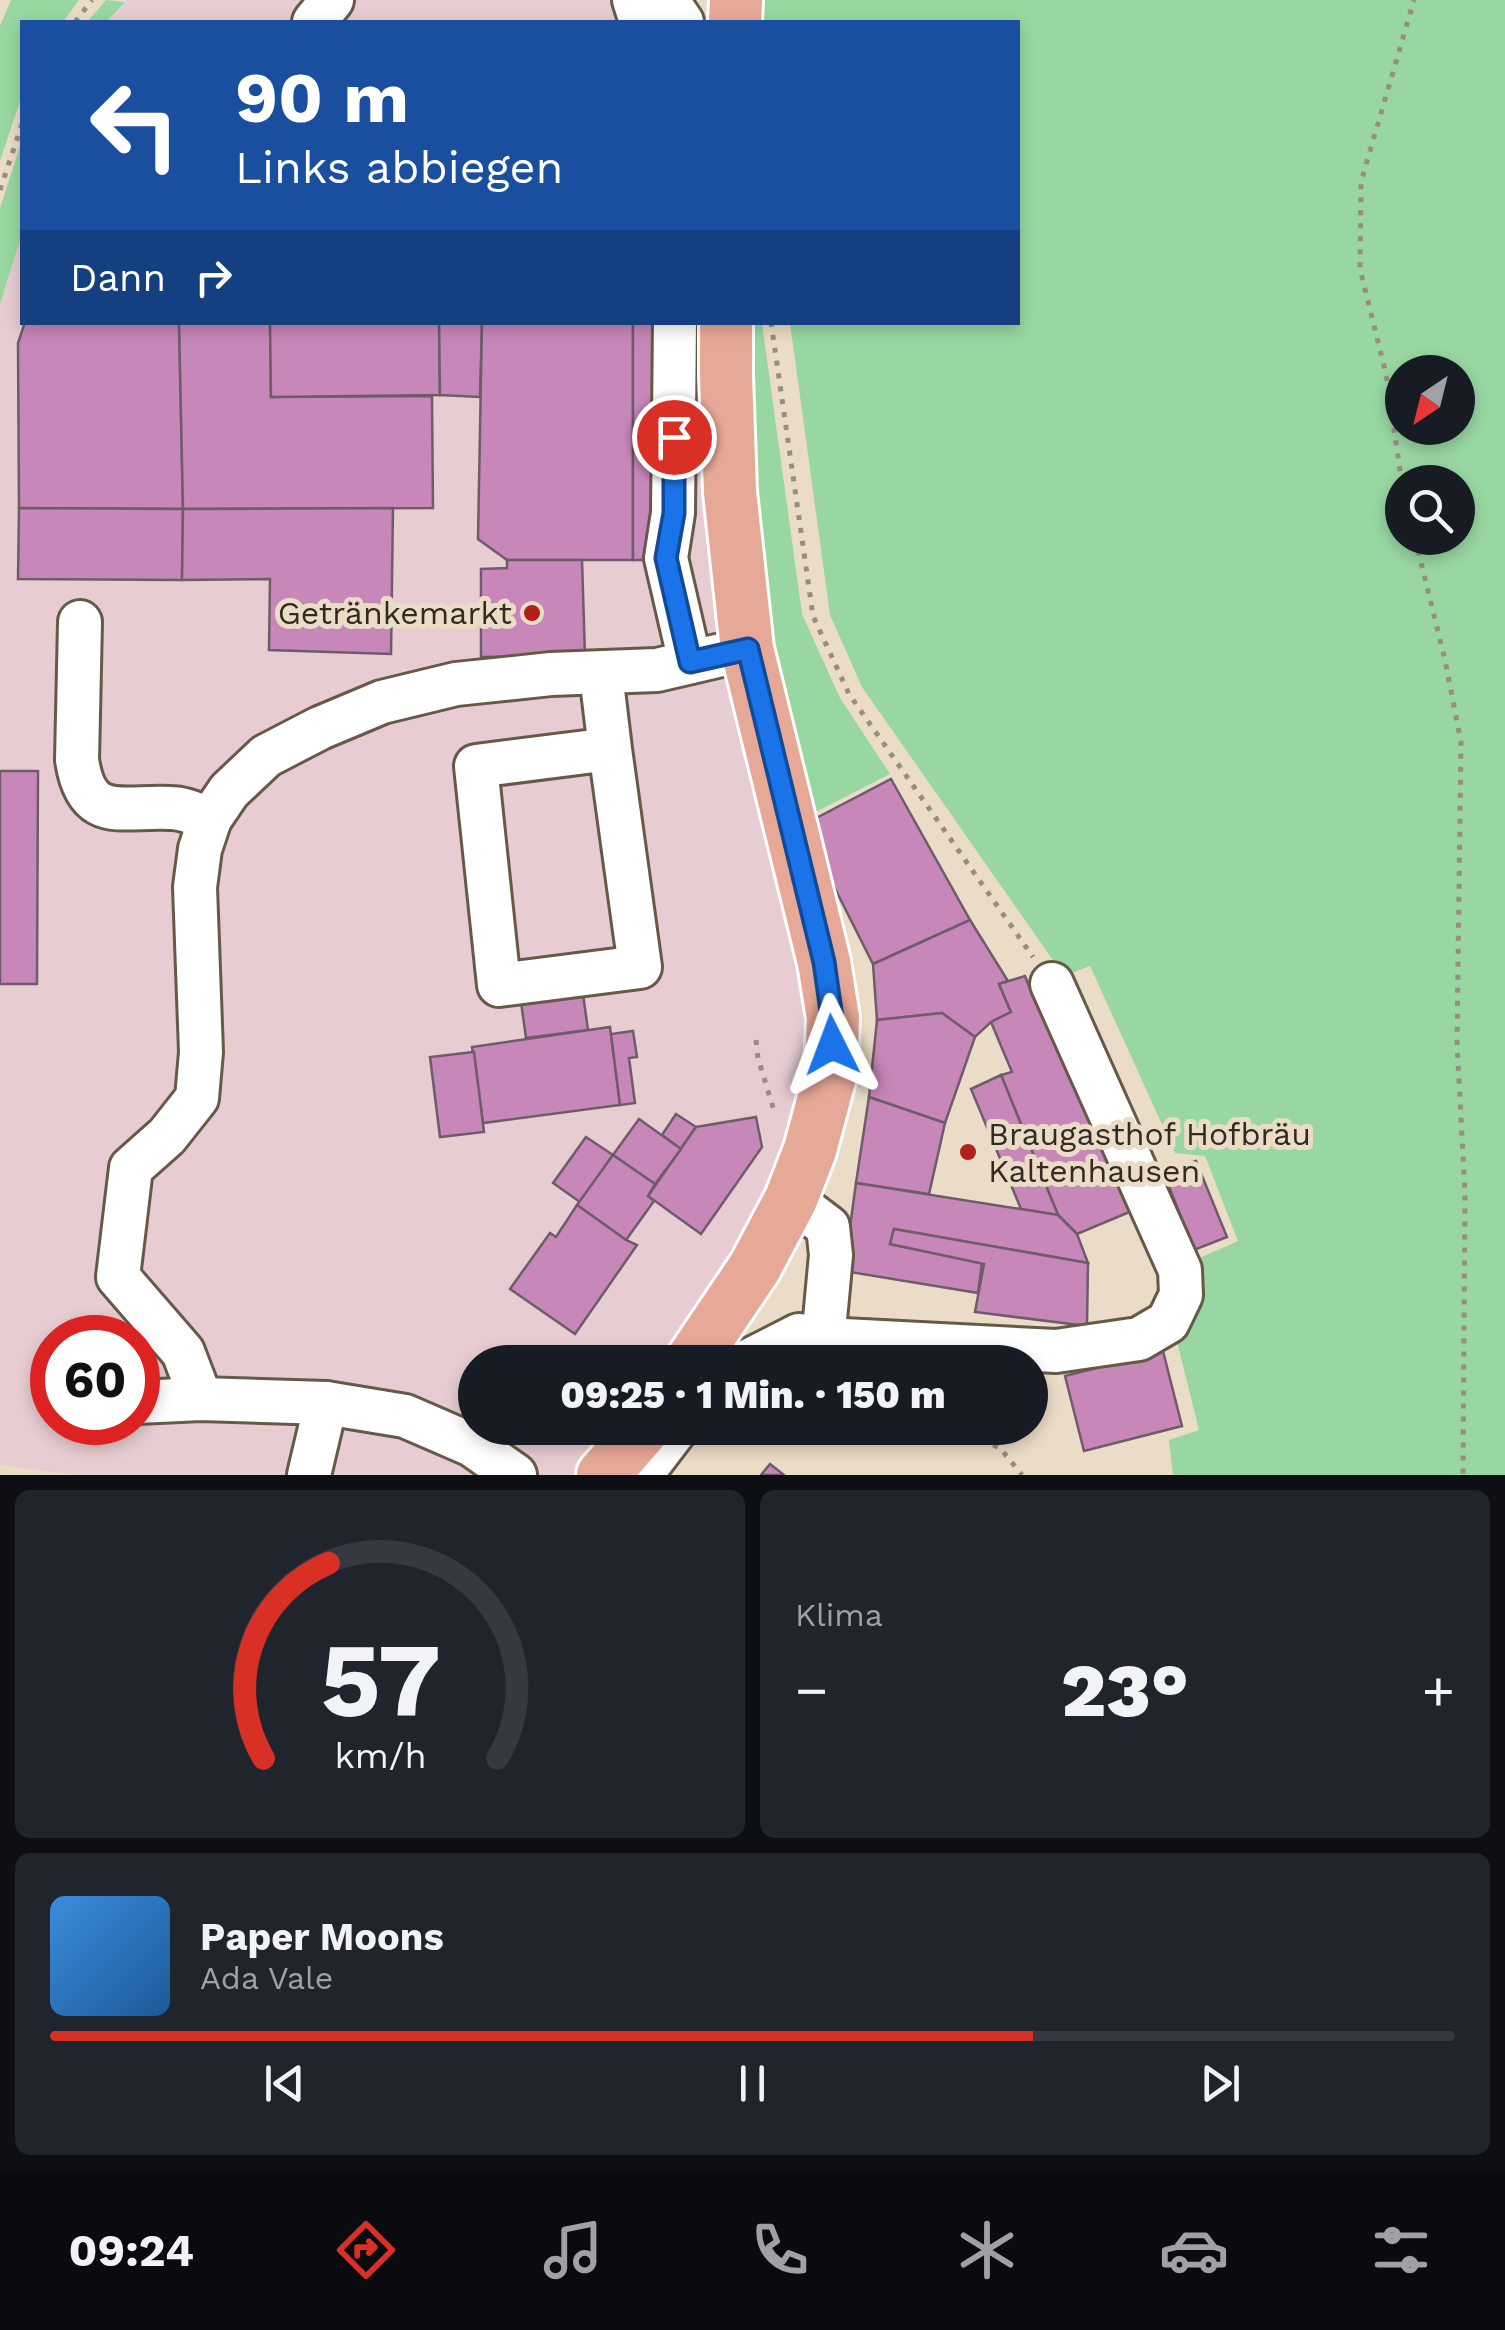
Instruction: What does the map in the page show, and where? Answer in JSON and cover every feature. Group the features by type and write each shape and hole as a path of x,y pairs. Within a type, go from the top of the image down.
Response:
{"main road":[{"path":"703,1345 755,1267 791,1199 810,1150 831,1072 832,1018 824,962 748,649 730,492 726,325"},
{"path":"603,1475 629,1445"}],"street":[{"path":"316,20 332,0"},
{"path":"675,325 674,513 666,558 690,662"},
{"path":"80,622 80,783 90,797 106,808 174,808 210,819"},
{"path":"201,1399 183,1352 118,1277 131,1168 167,1136 197,1098 200,1052 195,887 200,849 210,819 228,791 266,756 382,702 456,684 551,674 657,670 748,649"},
{"path":"601,674 640,967 499,985 476,766 610,749"},
{"path":"1048,1351 1138,1339 1168,1322 1181,1295 1180,1270 1052,984"},
{"path":"791,1199 828,1227 831,1255 824,1345"},
{"path":"779,1345 799,1335 814,1345"},
{"path":"160,1401 326,1403 405,1416 472,1445 515,1475"},
{"path":"309,1475 326,1403"},
{"path":"641,1475 664,1445"}],"path":[{"path":"77,20 92,0"},
{"path":"1399,465 1386,374 1360,269 1361,182 1414,0"},
{"path":"0,190 20,130"},
{"path":"771,325 813,616 849,694 1052,984"},
{"path":"1419,555 1461,742 1457,1042 1466,1193 1463,1475"},
{"path":"994,1445 1022,1475"}],"shaded area":[{"path":"127,0 653,0 657,20 108,20"},
{"path":"20,240 20,325 700,325 806,963 809,1086 777,1189 685,1345 458,1345 458,1445 604,1445 578,1475 75,1475 0,1465 0,304"}],"green space":[{"path":"11,0 79,0 64,20 20,20 20,101 0,161 0,26"},
{"path":"106,0 125,2 108,20 89,20"},
{"path":"764,0 1505,0 1505,1475 1173,1475 1169,1440 1199,1430 1175,1334 1195,1260 1238,1241 1205,1156 1175,1153 1090,966 1064,976 862,687 830,615 790,325 1020,325 1020,20 763,20"},
{"path":"20,146 20,240 0,304 0,208"},
{"path":"744,325 762,325 802,614 840,698 890,774 808,816 770,643 745,476"}],"building":[{"path":"24,325 179,325 183,509 19,508 18,343"},
{"path":"179,325 270,325 271,397 432,396 433,508 183,509"},
{"path":"270,325 439,325 440,395 271,397"},
{"path":"439,325 482,325 480,397 440,395"},
{"path":"482,325 633,325 633,560 507,560 478,539"},
{"path":"633,325 654,325 654,560 633,560"},
{"path":"19,508 183,509 182,580 18,579"},
{"path":"393,508 391,654 269,650 270,579 182,580 183,509"},
{"name":"Getränkemarkt","path":"507,560 582,560 585,656 481,657 481,569 507,568"},
{"path":"0,771 38,771 37,984 0,984"},
{"path":"891,779 970,920 873,964 803,825"},
{"path":"970,920 1008,981 999,984 1011,1012 991,1022 975,1037 942,1013 877,1020 873,964"},
{"path":"1025,976 1034,999 1045,994 1139,1208 1077,1234 1058,1215 1001,1075 1012,1072 991,1022 1011,1012 999,984"},
{"path":"582,987 588,1030 526,1038 520,995"},
{"path":"942,1013 975,1037 945,1123 869,1097 877,1020"},
{"path":"610,1027 620,1105 483,1123 472,1047"},
{"path":"633,1031 637,1057 629,1058 635,1103 620,1105 611,1034"},
{"path":"474,1052 484,1132 440,1137 430,1057"},
{"path":"1001,1075 1058,1215 1021,1209 971,1089"},
{"path":"869,1097 945,1123 929,1194 856,1183"},
{"path":"676,1114 696,1127 681,1149 662,1135"},
{"path":"756,1117 762,1147 701,1234 648,1196 696,1127"},
{"path":"639,1119 681,1149 655,1184 613,1155"},
{"path":"586,1137 613,1155 580,1202 553,1183"},
{"path":"613,1155 655,1184 648,1196 654,1201 626,1240 577,1205"},
{"path":"1196,1161 1227,1237 1194,1250 1164,1174"},
{"path":"856,1183 1058,1215 1077,1234 1088,1263 894,1229 890,1244 982,1263 978,1293 844,1271"},
{"path":"577,1205 637,1245 575,1334 510,1289 550,1233 556,1237"},
{"path":"894,1229 1088,1263 1087,1326 975,1312 984,1264 890,1244"},
{"path":"1163,1351 1182,1426 1084,1451 1065,1376"},
{"path":"770,1464 784,1475 761,1475"}],"place":[{"name":"Getränkemarkt","path":"532,613"},
{"name":"Braugasthof Hofbräu Kaltenhausen","path":"968,1152"}],"route":[{"path":"674,437 674,513 666,558 690,662 748,649 824,962 832,1045"}]}
